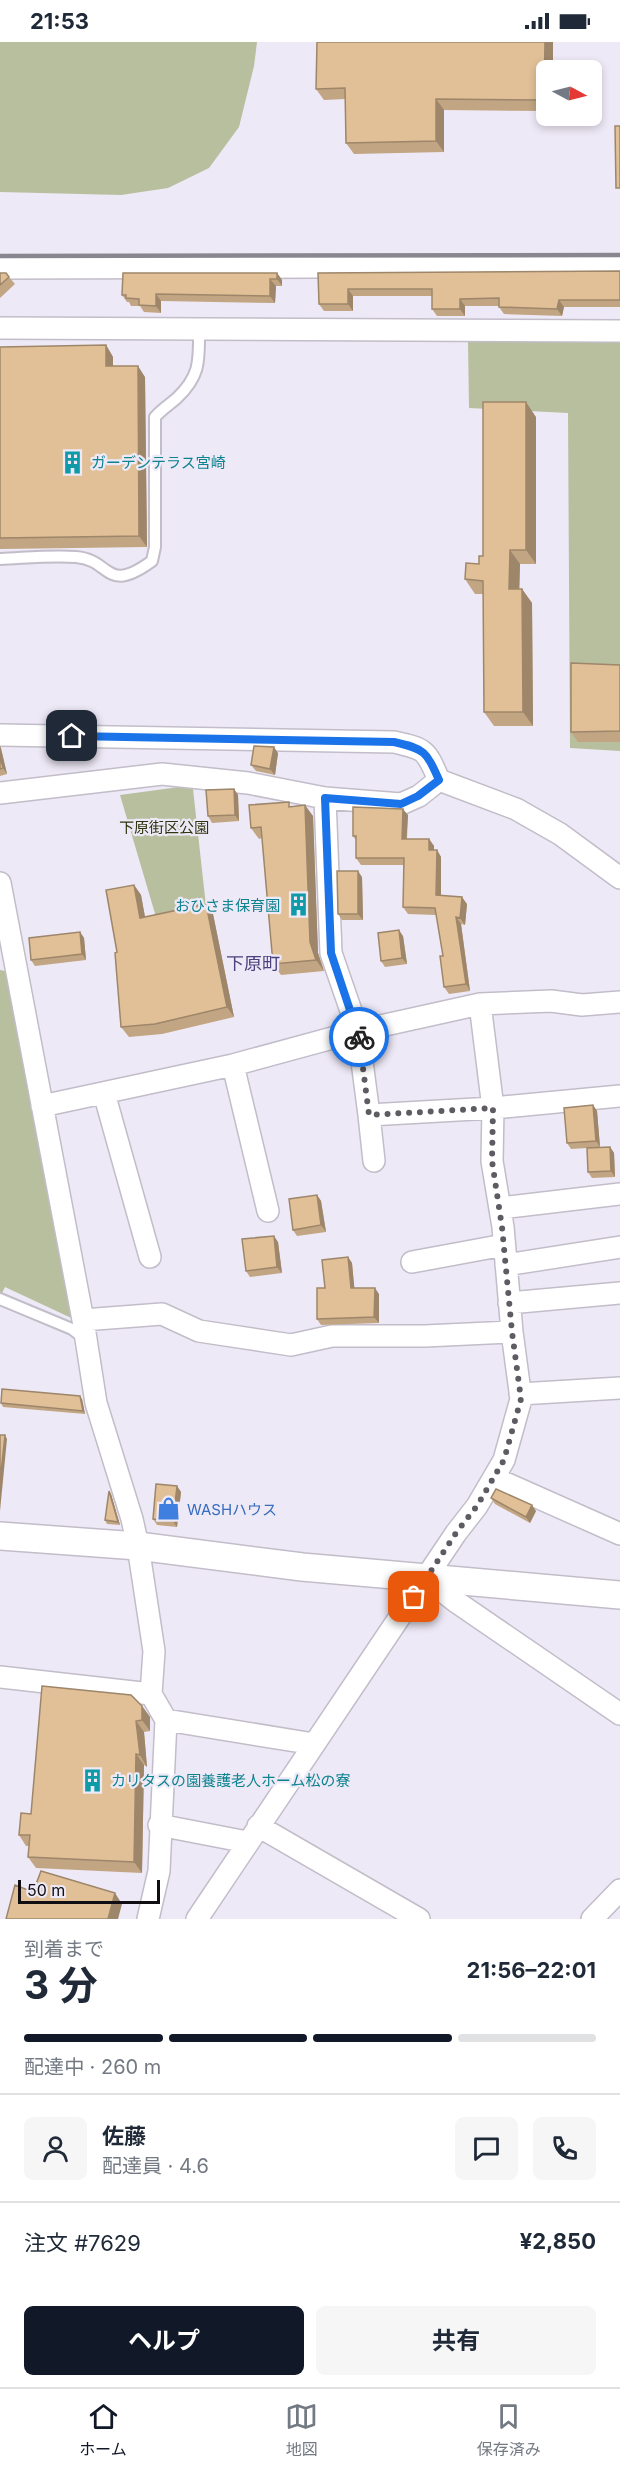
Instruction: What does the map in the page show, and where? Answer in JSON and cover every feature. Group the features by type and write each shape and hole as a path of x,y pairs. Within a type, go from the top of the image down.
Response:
{"street":[{"path":"0,268 620,266"},
{"path":"0,328 620,332"},
{"path":"0,735 394,742 420,748 430,761 439,780 516,809 560,834 620,878"},
{"path":"0,793 162,774 248,783 325,798 401,804 418,796 439,780"},
{"path":"325,798 331,953 358,1031 374,1161"},
{"path":"0,883 87,1341 96,1403 132,1519 138,1546 154,1651 151,1694 166,1720 159,1825 159,1871 148,1919"},
{"path":"42,1106 233,1065 358,1031 480,1004 551,1001 582,1005 620,1002"},
{"path":"197,1919 456,1533 477,1506 504,1460 521,1399 500,1208 492,1161 493,1108 480,1004"},
{"path":"233,1065 268,1211"},
{"path":"104,1093 150,1257"},
{"path":"369,1115 493,1108 620,1096"},
{"path":"500,1208 620,1194"},
{"path":"412,1262 620,1247"},
{"path":"509,1303 620,1293"},
{"path":"83,1320 162,1314 199,1331 291,1345 332,1336 424,1336 512,1332"},
{"path":"520,1394 620,1388"},
{"path":"494,1478 620,1534"},
{"path":"0,1536 138,1546 302,1567 620,1596"},
{"path":"426,1578 455,1601 620,1714"},
{"path":"0,1677 151,1694"},
{"path":"166,1720 314,1744"},
{"path":"159,1825 252,1834 408,1916"},
{"path":"592,1919 618,1895"}],"lane":[{"path":"0,559 78,557 95,564 107,573 122,577 139,571 152,561 155,547 156,417 163,407 188,386 199,366 199,329"},
{"path":"0,1299 72,1329 87,1341"}],"green space":[{"path":"0,42 257,42 254,66 239,127 209,168 168,188 121,195 0,192"},
{"path":"468,341 620,341 620,751 570,748 568,413 469,408"},
{"name":"下原街区公園","path":"179,787 193,789 206,906 156,917 120,795"},
{"path":"0,970 15,973 82,1323 5,1287 0,1297"}],"building":[{"path":"317,42 545,42 545,60 536,60 536,100 436,99 436,141 346,143 345,88 316,89"},
{"path":"615,126 620,126 620,188 616,188"},
{"path":"620,271 620,300 559,300 557,309 499,307 499,298 460,299 460,309 432,309 432,289 348,289 348,304 319,304 318,273"},
{"path":"0,273 6,273 9,277 0,285"},
{"path":"123,273 277,273 277,279 270,279 270,296 156,294 156,306 139,305 139,299 126,298 126,295 122,295"},
{"name":"ガーデンテラス宮崎","path":"106,345 106,366 138,366 139,536 0,538 0,347"},
{"path":"483,402 526,402 526,550 510,550 509,589 522,589 523,712 484,712 483,581 465,579 466,563 479,564 479,556 483,556"},
{"path":"571,663 620,665 620,731 571,732"},
{"path":"254,746 274,747 270,769 251,765"},
{"path":"234,789 235,815 208,816 206,790"},
{"name":"おひさま保育園","path":"289,802 289,807 305,805 310,942 316,960 273,964 261,827 251,828 249,805"},
{"path":"353,807 403,809 402,839 429,839 429,850 437,850 436,895 462,897 460,918 456,917 466,984 444,987 440,956 443,956 435,908 403,907 404,858 356,858"},
{"path":"337,871 358,871 358,914 338,914"},
{"path":"134,885 140,918 206,904 227,1007 155,1024 121,1027 115,953 117,952 106,890"},
{"path":"399,930 402,958 381,961 378,933"},
{"path":"80,932 82,954 31,960 29,938"},
{"path":"593,1105 596,1141 567,1143 564,1108"},
{"path":"610,1147 611,1171 588,1172 587,1148"},
{"path":"317,1195 321,1225 293,1230 289,1199"},
{"path":"274,1236 277,1267 246,1271 242,1239"},
{"path":"348,1257 351,1288 375,1288 374,1317 317,1319 317,1288 325,1288 322,1260"},
{"path":"2,1389 80,1396 83,1411 1,1403"},
{"path":"0,1435 5,1435 0,1482"},
{"name":"WASHハウス","path":"156,1484 177,1486 173,1521 153,1519"},
{"path":"496,1489 532,1505 526,1517 491,1498"},
{"path":"109,1491 118,1522 105,1520"},
{"name":"カリタスの園養護老人ホーム松の寮","path":"42,1686 131,1695 142,1706 142,1720 136,1721 140,1755 136,1754 134,1862 28,1857 30,1835 19,1835 21,1813 31,1814"},
{"path":"41,1871 115,1893 108,1919 6,1919 15,1885 33,1892"}],"railway":[{"path":"0,256 620,255"}],"way so far":[{"path":"359,1037 369,1115 493,1108 492,1161 499,1200 521,1399 504,1460 477,1506 456,1533 414,1597"}],"place":[{"name":"ガーデンテラス宮崎","path":"73,462"},
{"name":"おひさま保育園","path":"298,905"},
{"name":"WASHハウス","path":"169,1509"},
{"name":"カリタスの園養護老人ホーム松の寮","path":"93,1780"}],"district":[{"name":"下原町","path":"253,963"}],"route":[{"path":"72,736 394,742 420,748 430,761 439,780 418,796 401,804 325,798 331,953 359,1037"}]}
